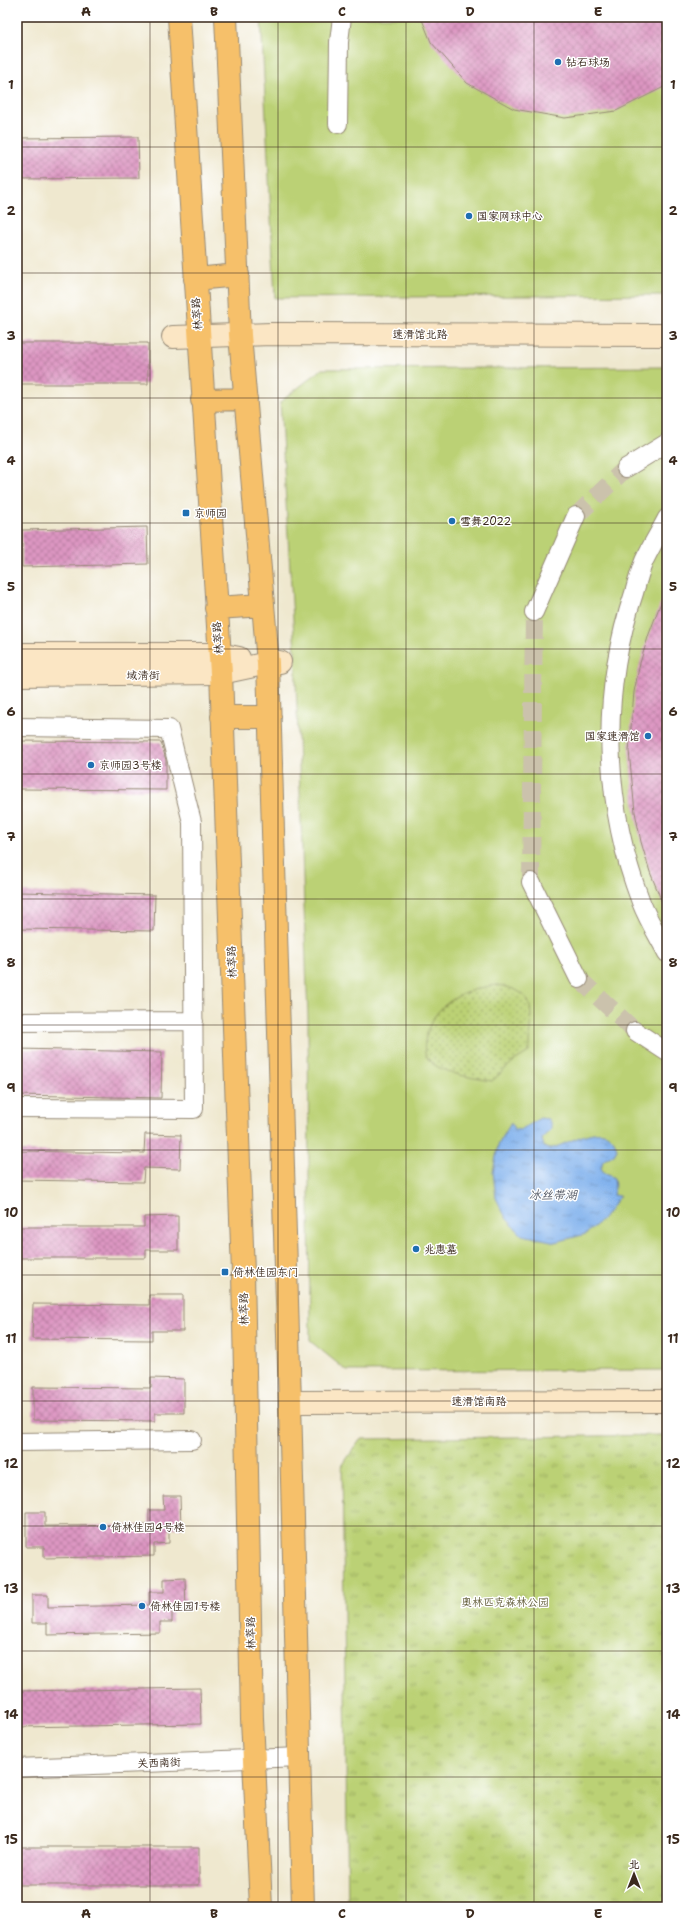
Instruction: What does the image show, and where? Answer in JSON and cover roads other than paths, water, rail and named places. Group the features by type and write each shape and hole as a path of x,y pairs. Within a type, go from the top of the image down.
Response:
{"main road":[{"name":"林萃路","path":"179,17 202,400 220,664 243,1273 252,1719 261,1907"},
{"path":"226,17 240,335 263,605 274,663 270,717 301,1757 303,1907"},
{"path":"195,279 238,275"},
{"path":"202,400 246,399"},
{"path":"216,608 263,605"},
{"path":"222,717 270,717"}],"street":[{"path":"338,124 339,42 342,17"},
{"name":"速滑馆北路","path":"173,337 240,335 667,335"},
{"path":"626,468 667,443"},
{"path":"534,612 576,516"},
{"path":"667,518 644,561 619,644 611,704 610,743 611,776 621,840 641,903 667,953"},
{"name":"域清街","path":"17,654 220,664 274,663"},
{"name":"域清街","path":"17,675 174,675 220,664"},
{"path":"17,727 169,729 192,822 194,1109 17,1108"},
{"path":"532,882 579,979"},
{"path":"17,1022 194,1021"},
{"path":"635,1031 667,1052"},
{"name":"速滑馆南路","path":"290,1402 667,1401"},
{"path":"17,1442 192,1440"},
{"name":"关西南街","path":"17,1768 301,1757"}],"water":[{"name":"冰丝带湖","path":"540,1118 548,1119 551,1124 551,1130 542,1139 544,1147 548,1149 586,1135 596,1133 605,1134 612,1139 617,1149 614,1154 603,1161 601,1168 604,1173 614,1178 615,1187 613,1195 620,1196 603,1219 586,1234 556,1242 522,1235 506,1218 496,1198 493,1172 498,1145 511,1123 514,1129 520,1130"}],"tunnel":[{"path":"576,516 626,468"},
{"path":"531,882 534,612"},
{"path":"579,979 635,1031"}],"place":[{"name":"钻石球场","path":"558,62"},
{"name":"国家网球中心","path":"469,216"},
{"name":"京师园","path":"186,513"},
{"name":"雪舞2022","path":"452,521"},
{"name":"国家速滑馆","path":"648,736"},
{"name":"京师园3号楼","path":"91,765"},
{"name":"兆惠墓","path":"416,1249"},
{"name":"倚林佳园东门","path":"225,1272"},
{"name":"倚林佳园4号楼","path":"103,1527"},
{"name":"倚林佳园1号楼","path":"142,1606"}],"park label":[{"name":"奥林匹克森林公园","path":"505,1602"}]}
